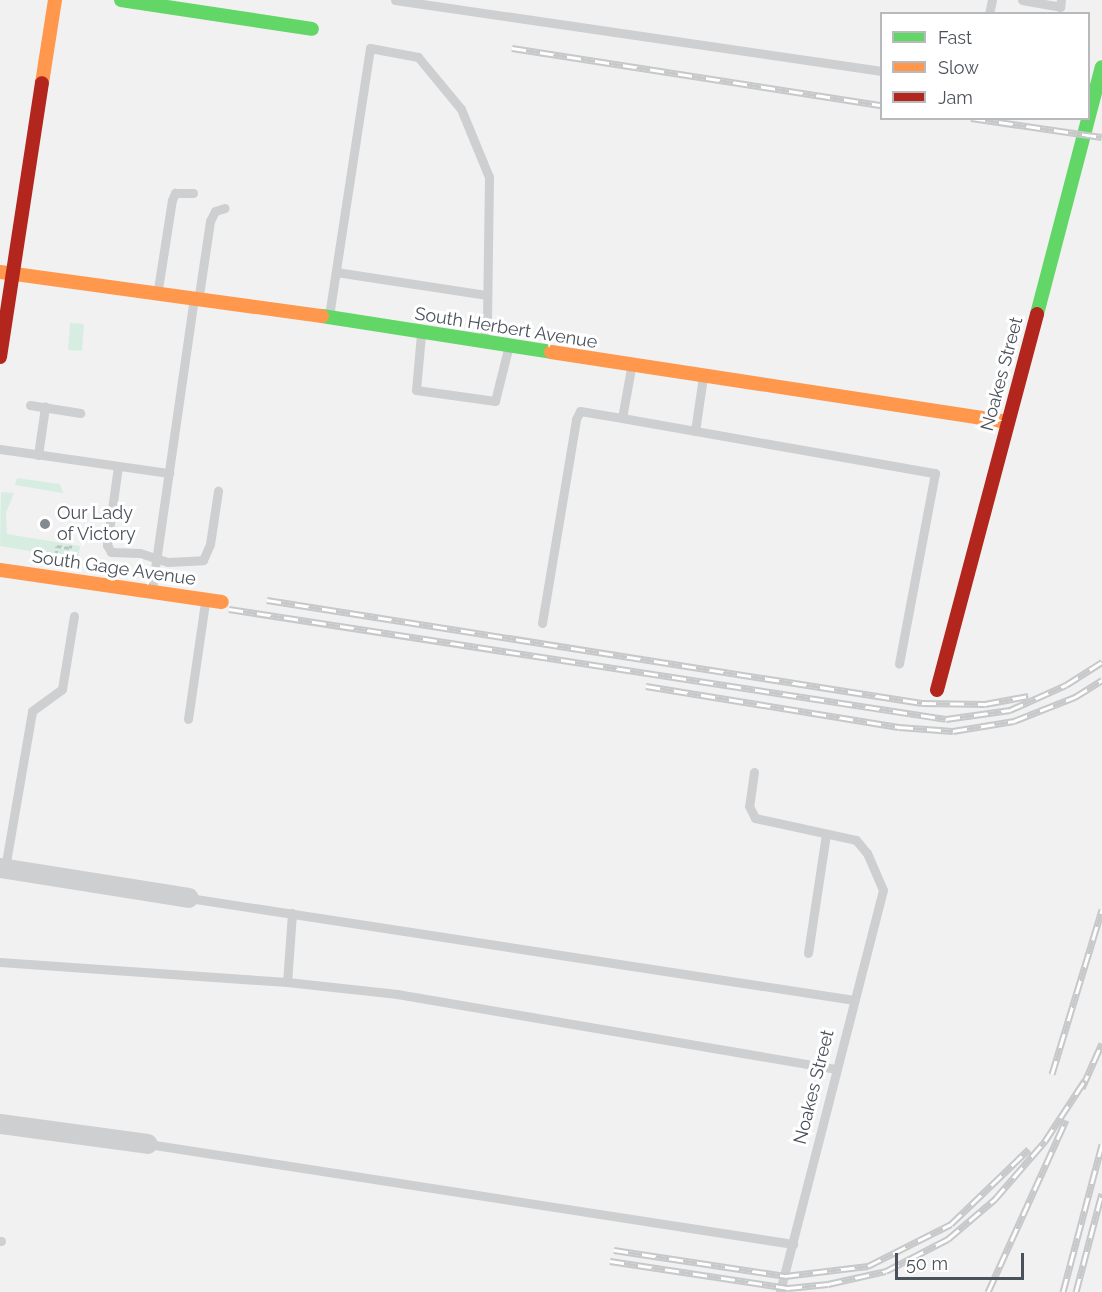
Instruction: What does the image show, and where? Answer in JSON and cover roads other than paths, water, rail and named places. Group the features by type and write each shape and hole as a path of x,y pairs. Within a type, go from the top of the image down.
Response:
{"street":[{"path":"0,357 6,273 55,0"},
{"path":"123,0 312,29"},
{"name":"Noakes Street","path":"1090,112 1102,67"},
{"name":"Noakes Street","path":"937,690 1088,120"},
{"name":"South Herbert Avenue","path":"6,273 158,291 483,343 1007,422"},
{"name":"South Gage Avenue","path":"0,570 222,602"},
{"path":"2,868 189,898"},
{"path":"0,1124 148,1144"}],"lane":[{"path":"394,0 880,71"},
{"path":"1022,0 1060,6 1061,0"},
{"path":"329,319 370,48 418,57 461,109 489,177 488,295 483,343"},
{"path":"158,291 172,200 175,193 193,193"},
{"path":"152,591 196,297 210,221 214,211 225,208"},
{"path":"336,272 488,295"},
{"path":"421,333 416,390 495,401 509,347"},
{"path":"622,418 632,365"},
{"path":"695,431 703,376"},
{"path":"30,405 80,413"},
{"path":"38,454 45,407"},
{"path":"542,623 576,419 580,411 935,473 899,664"},
{"path":"0,449 169,473"},
{"path":"118,466 107,545 111,552 140,553 156,560 203,560 210,544 218,491"},
{"path":"188,719 206,600"},
{"path":"2,868 32,711 62,689 74,616"},
{"path":"754,772 749,806 755,818 826,834 808,953"},
{"name":"Noakes Street","path":"780,1292 883,890 867,853 856,840 826,834"},
{"path":"189,898 854,1000"},
{"path":"286,982 292,914"},
{"path":"0,962 286,982 397,994 837,1069"},
{"path":"148,1144 793,1244"}],"railway":[{"path":"512,48 880,105"},
{"path":"985,120 1102,137"},
{"path":"267,600 922,703 985,704 1028,696"},
{"path":"229,609 946,719 1010,710 1066,685 1102,662"},
{"path":"646,686 899,727 953,731 1014,721 1075,697 1102,680"},
{"path":"1052,1074 1102,909"},
{"path":"1082,1088 1102,1043"},
{"path":"610,1261 788,1288 828,1284 886,1271 948,1239 995,1199 1045,1141 1085,1080"},
{"path":"988,1292 1066,1120"},
{"path":"1063,1292 1102,1144"},
{"path":"614,1250 785,1276 868,1266 951,1224 1029,1149"},
{"path":"1076,1292 1102,1193"}],"place":[{"name":"Our Lady of Victory","path":"45,524"}]}
